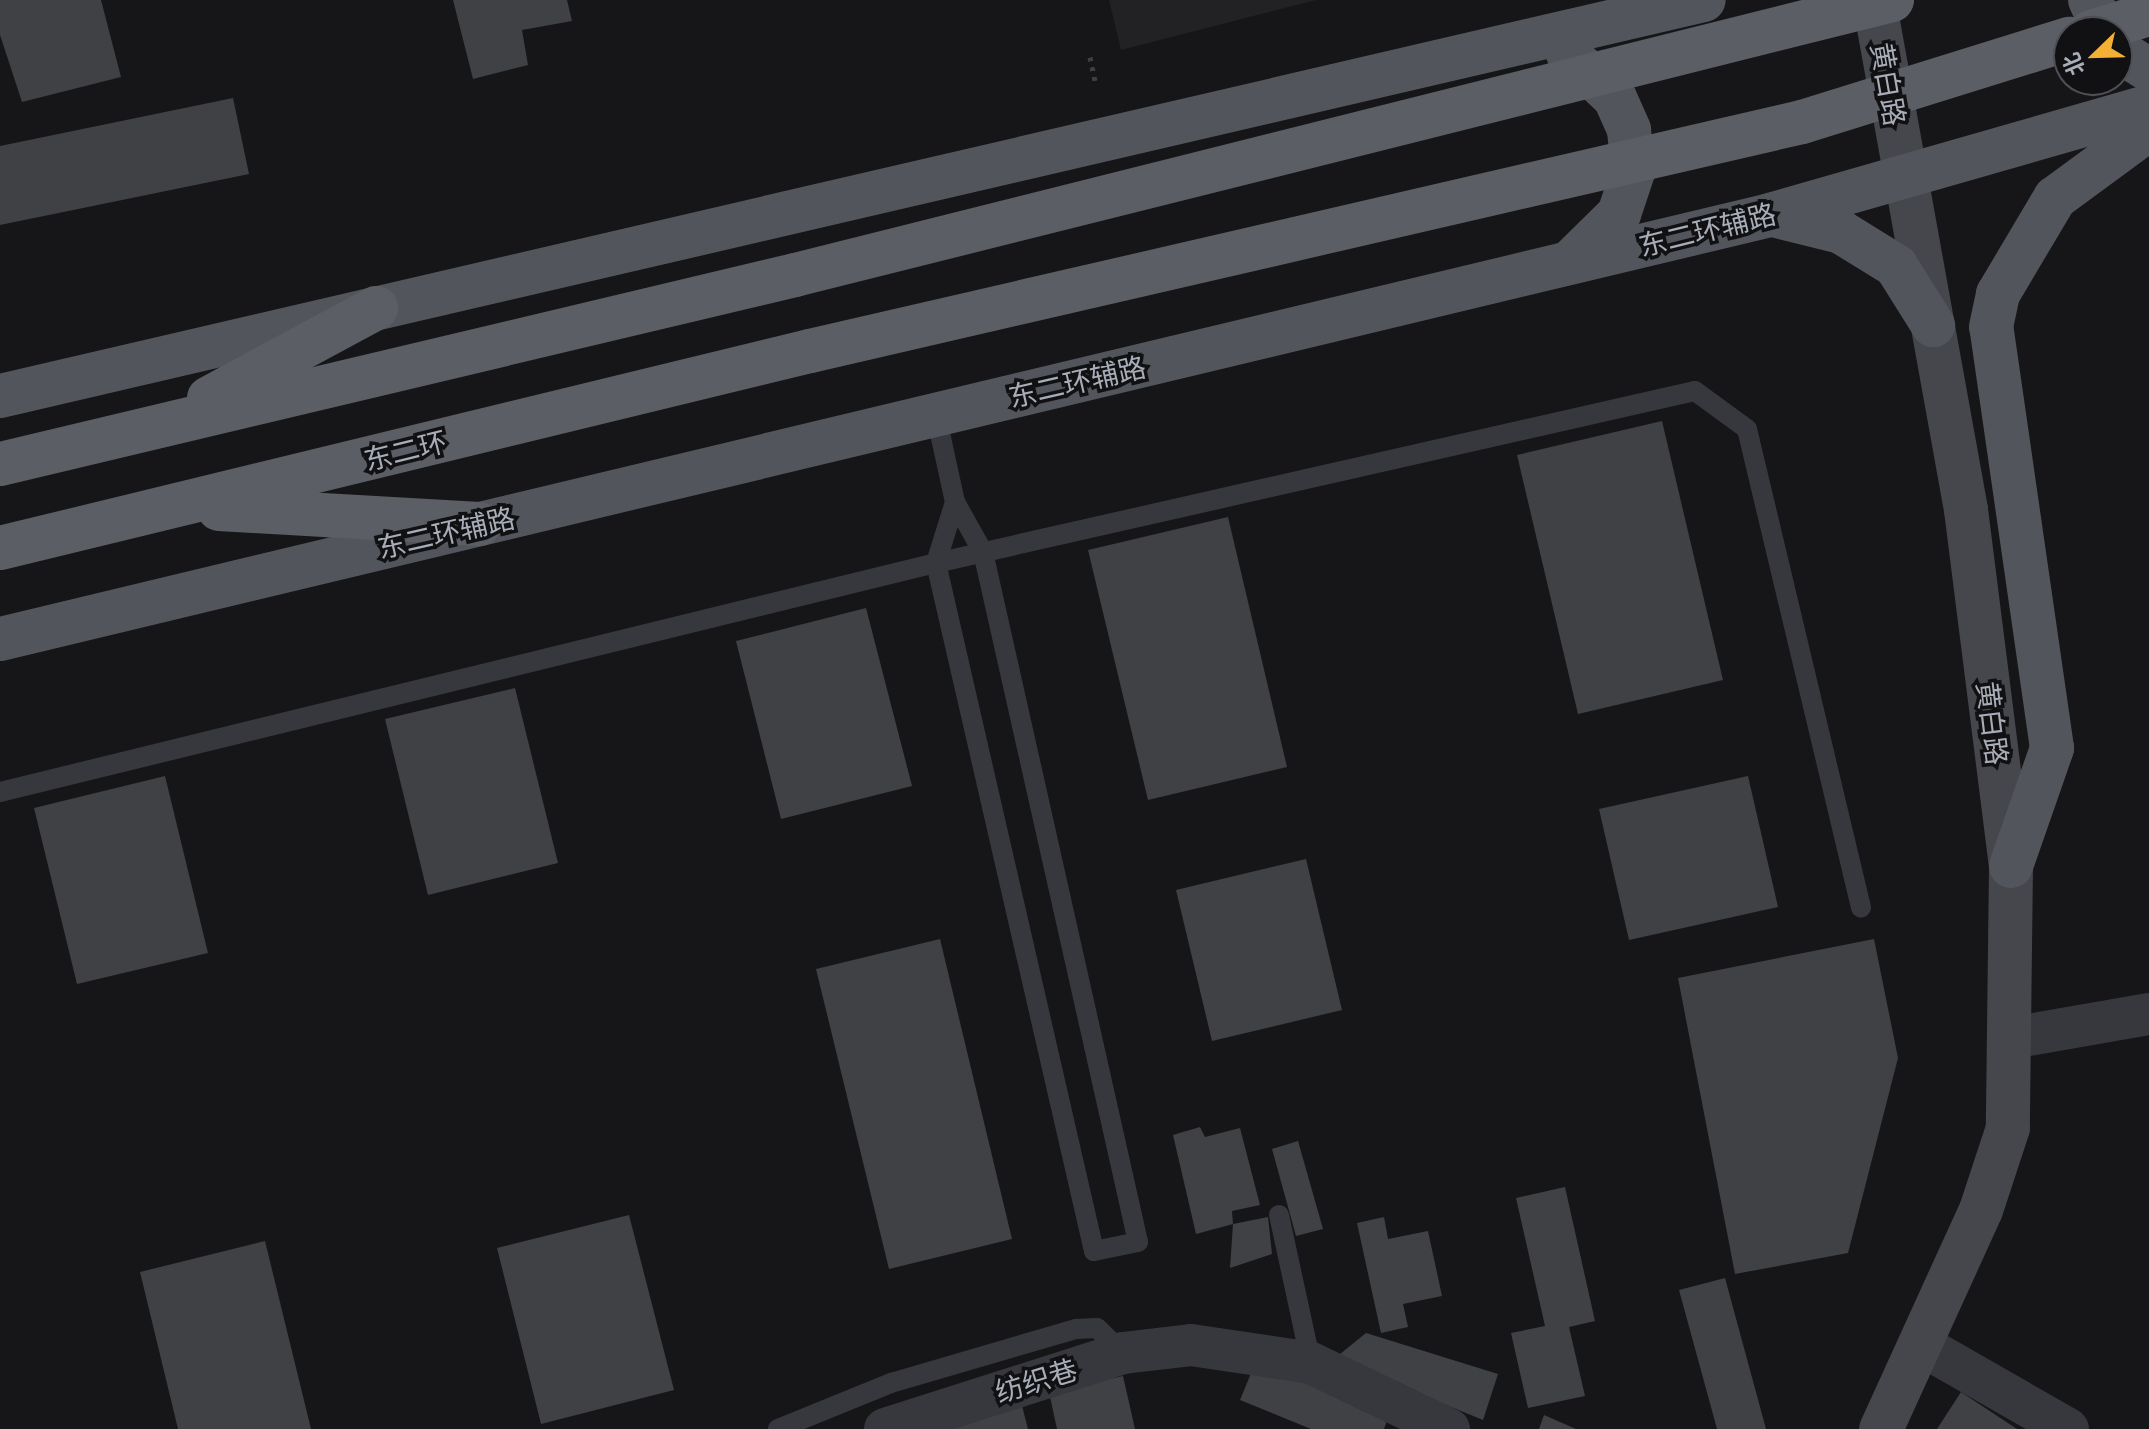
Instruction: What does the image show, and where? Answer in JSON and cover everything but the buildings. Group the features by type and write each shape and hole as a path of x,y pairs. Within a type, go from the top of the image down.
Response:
{"highway":[{"path":"0,464 795,275 1892,0"},
{"name":"东二环","path":"0,548 810,351 1802,122 2053,44"},
{"path":"157,426 376,308"},
{"path":"173,506 480,524"}],"main road":[{"path":"1592,26 1639,0"},
{"path":"0,396 1704,0"},
{"name":"黄白路","path":"1874,0 1966,510 2011,866 2008,1128 1923,1346 1881,1429"},
{"path":"1513,44 1565,53 1589,66 1629,130 1633,172 1626,201 1569,263"},
{"name":"东二环辅路","path":"0,639 1770,215 2149,106"},
{"path":"2011,866 2052,748 1991,327 1998,294 2055,198 2149,129"},
{"path":"1770,215 1841,232 1896,266 1933,325"}],"street":[{"path":"2011,1038 2149,1014"},
{"name":"纺织巷","path":"885,1429 1123,1353 1191,1345 1311,1363 1449,1429"},
{"path":"1923,1346 2068,1429"}],"lane":[{"path":"0,792 936,563 1695,391 1747,429 1861,908"},
{"path":"936,415 955,502 983,552 1138,1242 1094,1251 936,563 955,502"},
{"path":"1279,1215 1311,1363"},
{"path":"778,1429 891,1383 1076,1329 1097,1328 1123,1353"}],"path":[{"path":"1090,57 1095,80"}],"shaded area":[{"path":"1109,0 1316,0 1121,50"}]}
